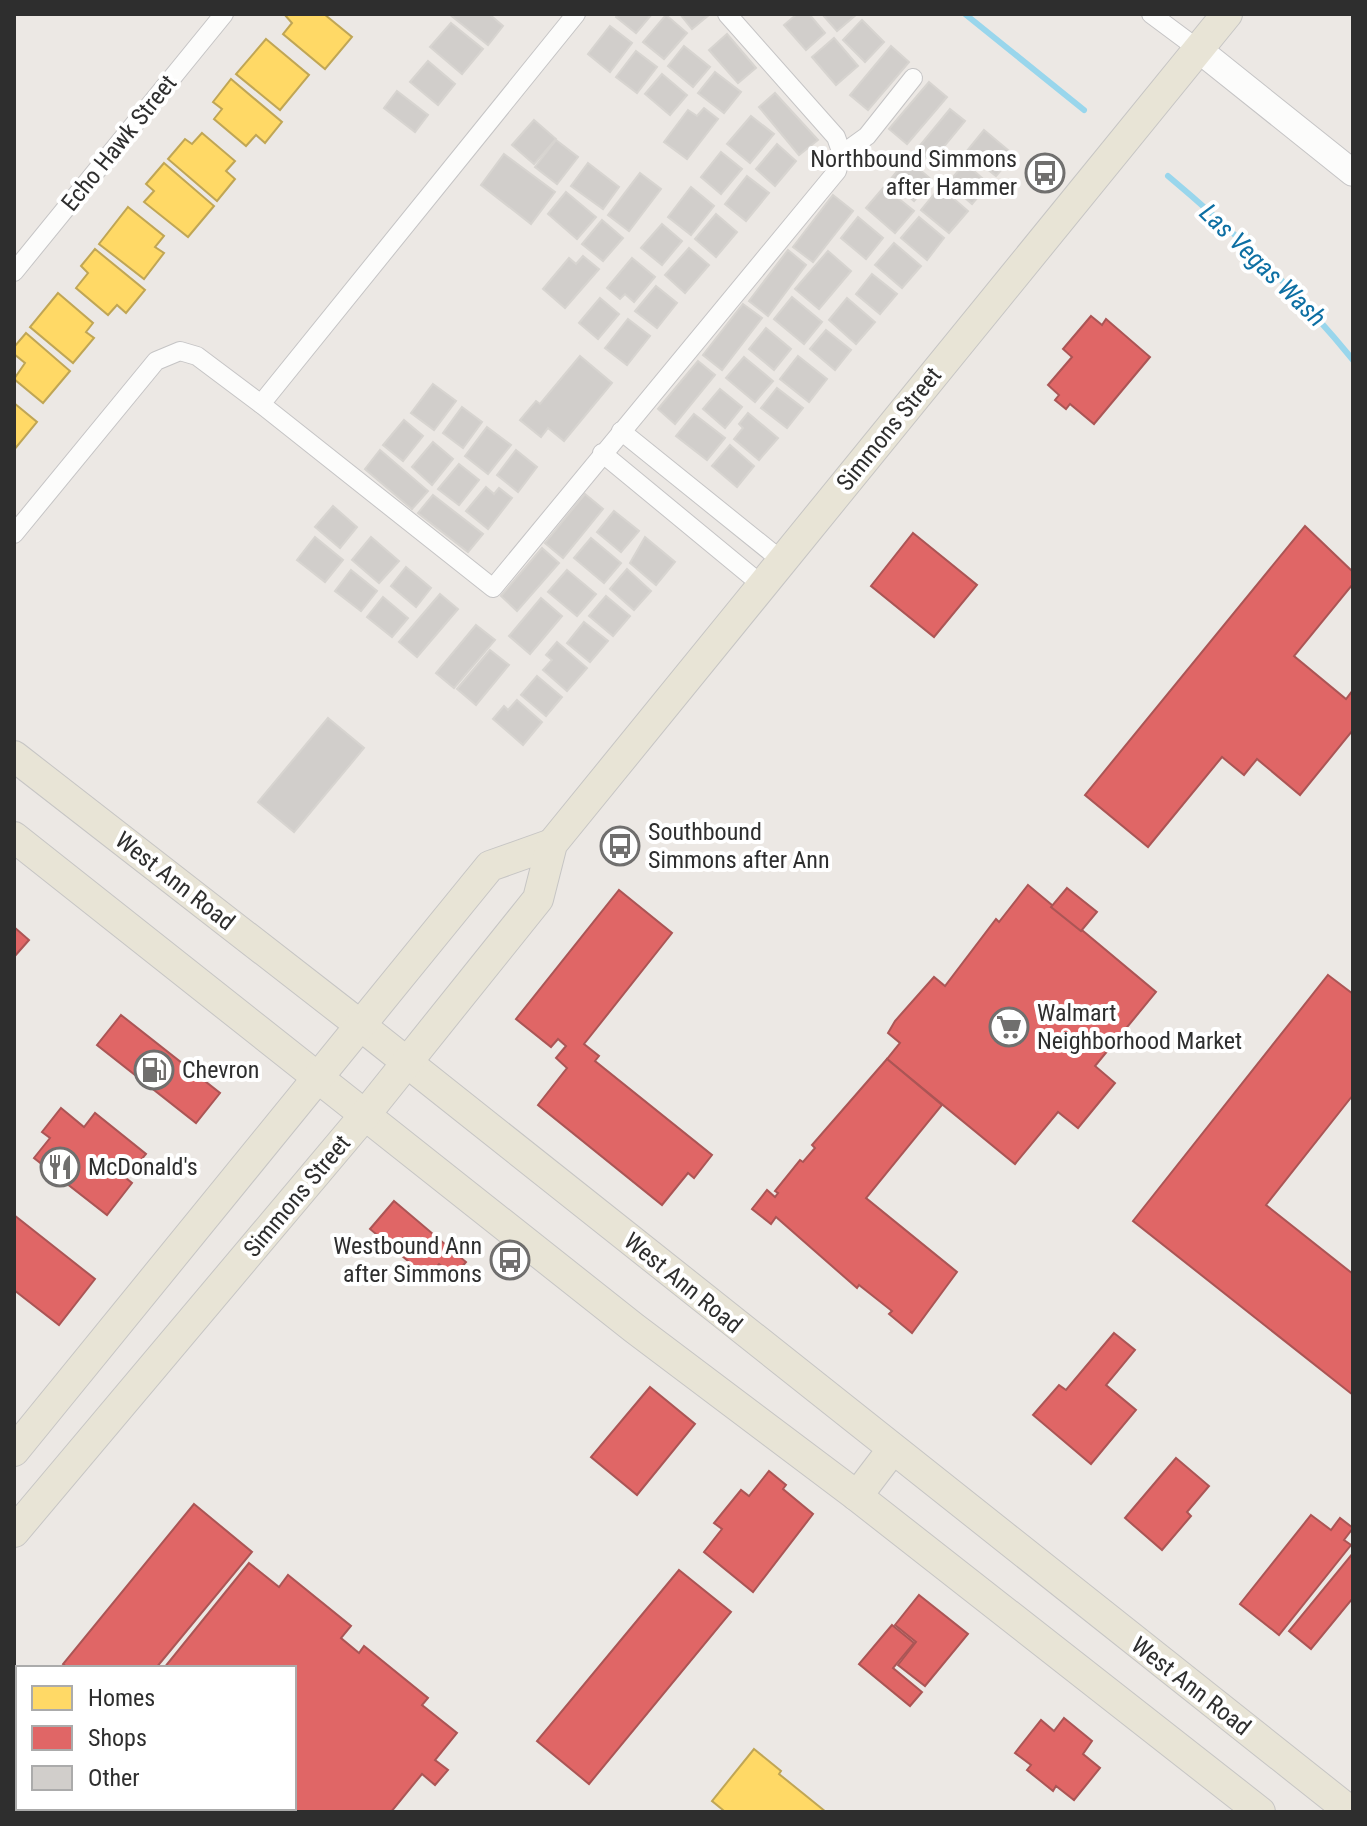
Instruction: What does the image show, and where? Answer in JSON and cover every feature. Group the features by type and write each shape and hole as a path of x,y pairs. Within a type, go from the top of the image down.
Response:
{"main road":[{"name":"Simmons Street","path":"14,1532 407,1063 538,899 552,844 1227,14"},
{"name":"West Ann Road","path":"14,756 360,1025 1351,1812"},
{"path":"14,837 364,1116 1260,1812"},
{"path":"14,1451 490,866 552,844"},
{"path":"857,1496 892,1450"}],"street":[{"name":"Echo Hawk Street","path":"14,272 224,14"},
{"path":"261,404 576,14"},
{"path":"14,534 156,361 180,351 197,356 261,404 493,588 837,171 842,154 836,137 727,14"},
{"path":"1151,14 1353,173"},
{"path":"842,154 867,136 913,78"},
{"path":"621,431 781,560"},
{"path":"602,453 762,585"}],"building: Homes":[{"path":"284,14 324,14 352,37 325,69 283,34 292,23"},
{"path":"266,39 309,75 280,110 236,74"},
{"path":"231,79 282,122 265,143 256,135 246,146 214,119 222,109 213,102"},
{"path":"202,133 235,161 226,171 235,179 217,201 168,159 185,139 192,144"},
{"path":"164,163 214,206 188,237 144,202 154,191 146,184"},
{"path":"128,207 164,236 155,247 164,253 144,279 99,244"},
{"path":"95,249 145,290 126,313 117,305 108,315 76,288 88,273 81,266"},
{"path":"58,293 93,323 86,332 94,338 73,363 30,327"},
{"path":"26,333 70,371 43,403 14,379 25,363 14,354 14,347"},
{"path":"14,403 37,422 14,450"},
{"path":"754,1749 826,1812 721,1812 723,1810 712,1801"}],"building: Shops":[{"path":"1091,316 1102,325 1106,319 1150,357 1094,424 1070,404 1066,409 1055,400 1059,395 1048,385 1072,357 1063,349"},
{"path":"1305,526 1353,572 1353,584 1294,656 1346,699 1353,690 1353,730 1300,795 1257,759 1244,775 1222,757 1148,847 1085,795"},
{"path":"913,533 977,585 934,637 871,586"},
{"name":"Walmart Neighborhood Market","path":"1028,885 1156,992 1095,1066 1115,1083 1078,1128 1058,1112 1015,1164 887,1059 900,1043 888,1033 934,977 945,986 996,919 999,922"},
{"path":"1067,888 1097,912 1081,931 1051,907"},
{"path":"619,890 672,933 584,1044 599,1056 595,1061 712,1155 694,1178 688,1173 662,1205 538,1105 567,1068 556,1058 566,1046 558,1039 551,1047 516,1019"},
{"path":"14,927 29,940 14,957"},
{"path":"1328,975 1353,994 1353,1095 1266,1205 1353,1274 1353,1395 1133,1221"},
{"path":"121,1015 220,1093 196,1123 97,1045"},
{"path":"887,1059 942,1105 866,1198 957,1272 912,1333 889,1314 892,1311 859,1285 857,1288 776,1217 771,1224 752,1209 767,1190 775,1197 778,1193 775,1191 800,1160 803,1162 815,1148 812,1145"},
{"path":"61,1108 84,1127 95,1113 146,1154 126,1178 132,1183 107,1215 34,1158 50,1138 42,1132"},
{"path":"394,1201 466,1262 454,1276 439,1264 427,1277 370,1229"},
{"path":"14,1215 95,1279 59,1325 14,1290"},
{"path":"1114,1333 1135,1350 1106,1385 1136,1410 1091,1464 1033,1415 1059,1385 1066,1390"},
{"path":"650,1387 695,1424 637,1495 591,1457"},
{"path":"1176,1458 1209,1486 1187,1512 1191,1516 1162,1550 1125,1518"},
{"path":"769,1471 786,1485 783,1489 813,1514 753,1592 704,1552 722,1529 714,1523 741,1490 749,1496"},
{"path":"194,1504 252,1552 158,1666 63,1664"},
{"path":"1311,1515 1331,1530 1340,1518 1353,1528 1344,1540 1351,1545 1279,1635 1240,1604"},
{"path":"1353,1553 1353,1598 1311,1649 1289,1631"},
{"path":"249,1563 279,1587 288,1575 351,1626 341,1638 359,1653 364,1646 428,1698 422,1705 457,1733 435,1760 448,1770 435,1785 422,1774 391,1812 201,1812 198,1810 296,1810 296,1666 166,1666"},
{"path":"679,1570 731,1612 589,1784 537,1741"},
{"path":"919,1595 968,1634 925,1686 898,1665 916,1642 895,1625"},
{"path":"892,1625 914,1643 893,1668 922,1692 910,1706 859,1664"},
{"path":"1064,1718 1092,1741 1083,1754 1100,1768 1074,1800 1056,1786 1053,1791 1027,1770 1031,1765 1015,1753 1041,1720 1054,1731"}],"building: Other":[{"path":"449,14 489,14 503,26 488,45"},
{"path":"618,14 652,14 636,33 616,17"},
{"path":"680,14 708,14 709,15 692,29"},
{"path":"797,14 809,14 825,33 806,50 784,25"},
{"path":"822,14 857,14 837,31"},
{"path":"666,15 687,33 664,59 643,42"},
{"path":"862,20 884,42 865,62 843,40"},
{"path":"451,23 483,49 462,74 430,47"},
{"path":"610,26 632,43 610,72 588,54"},
{"path":"727,34 756,68 738,83 709,50"},
{"path":"834,38 858,66 836,85 812,57"},
{"path":"684,46 710,67 693,87 668,66"},
{"path":"891,46 909,62 868,110 850,95"},
{"path":"636,51 657,67 637,93 616,77"},
{"path":"428,61 455,84 438,105 410,82"},
{"path":"715,72 741,92 724,113 698,93"},
{"path":"662,74 687,95 670,115 645,94"},
{"path":"929,82 947,97 907,144 889,129"},
{"path":"397,91 428,115 415,132 384,108"},
{"path":"775,93 818,140 799,155 759,107"},
{"path":"704,108 718,119 687,159 664,142 688,110 697,116"},
{"path":"950,109 965,121 932,161 917,149"},
{"path":"751,116 774,134 750,163 727,144"},
{"path":"534,120 556,139 534,164 512,145"},
{"path":"984,130 1014,155 996,176 966,152"},
{"path":"556,140 578,157 557,184 535,167"},
{"path":"777,144 796,161 775,186 756,169"},
{"path":"721,152 742,169 721,194 701,177"},
{"path":"504,154 555,192 531,224 481,185"},
{"path":"907,159 932,180 914,201 890,180"},
{"path":"588,163 619,187 603,209 571,186"},
{"path":"965,163 989,184 972,204 948,183"},
{"path":"640,173 661,189 629,231 608,215"},
{"path":"747,176 769,193 746,221 725,204"},
{"path":"691,187 714,206 691,235 668,217"},
{"path":"884,187 914,211 895,233 866,208"},
{"path":"940,187 968,211 949,233 921,210"},
{"path":"566,192 596,217 577,239 548,214"},
{"path":"833,195 853,211 813,262 793,247"},
{"path":"716,214 737,232 716,257 695,239"},
{"path":"858,217 883,238 866,259 841,238"},
{"path":"919,217 944,238 927,260 901,238"},
{"path":"602,220 623,238 603,261 582,244"},
{"path":"662,224 682,241 662,265 641,248"},
{"path":"894,243 921,266 902,288 875,265"},
{"path":"689,248 709,265 685,293 665,275"},
{"path":"788,250 806,265 768,316 749,301"},
{"path":"828,251 851,271 819,309 795,289"},
{"path":"583,256 599,269 565,308 543,289 569,258 576,264"},
{"path":"632,258 655,277 634,302 625,294 620,299 607,288"},
{"path":"872,274 897,294 880,314 856,294"},
{"path":"656,286 677,303 657,328 635,311"},
{"path":"792,297 822,322 804,344 774,319"},
{"path":"600,298 619,314 598,339 579,323"},
{"path":"847,298 875,322 856,344 829,320"},
{"path":"743,304 762,318 722,370 703,355"},
{"path":"628,319 650,336 627,365 605,348"},
{"path":"766,328 791,349 774,370 749,349"},
{"path":"826,330 851,350 835,370 810,349"},
{"path":"580,356 612,383 564,441 548,428 541,437 520,420 536,401 540,404"},
{"path":"798,356 827,379 809,402 780,379"},
{"path":"744,357 773,381 755,402 726,378"},
{"path":"698,361 715,375 675,424 658,409"},
{"path":"433,384 456,401 434,430 411,413"},
{"path":"777,388 803,408 787,428 761,408"},
{"path":"720,389 742,407 725,428 703,409"},
{"path":"462,407 482,422 463,448 443,433"},
{"path":"748,413 778,438 759,460 734,439 743,428 739,424"},
{"path":"694,414 725,438 707,460 676,436"},
{"path":"404,420 423,436 403,461 383,445"},
{"path":"487,427 511,445 488,474 465,456"},
{"path":"433,442 453,459 432,485 412,467"},
{"path":"730,445 754,466 737,487 712,466"},
{"path":"380,450 428,491 412,509 365,469"},
{"path":"516,450 537,467 518,492 497,475"},
{"path":"459,464 479,480 459,505 438,489"},
{"path":"486,487 494,494 499,488 512,498 488,529 466,511"},
{"path":"585,494 603,509 563,558 545,543"},
{"path":"433,495 483,534 468,552 418,513"},
{"path":"333,506 357,527 340,548 315,527"},
{"path":"614,511 639,531 621,552 597,532"},
{"path":"315,537 343,560 325,582 297,560"},
{"path":"371,537 399,561 379,583 352,560"},
{"path":"645,537 675,562 656,585 630,563"},
{"path":"591,538 621,563 604,583 574,558"},
{"path":"542,548 559,563 517,611 501,596"},
{"path":"406,567 431,588 416,607 391,586"},
{"path":"627,569 651,591 634,610 610,589"},
{"path":"351,570 377,591 361,611 335,591"},
{"path":"567,570 596,594 577,616 548,592"},
{"path":"440,594 458,609 417,657 399,642"},
{"path":"606,596 630,616 613,636 589,616"},
{"path":"383,597 408,618 392,637 367,617"},
{"path":"541,598 562,616 530,654 509,636"},
{"path":"584,622 608,641 590,662 567,643"},
{"path":"476,625 495,640 454,688 436,673"},
{"path":"557,642 587,668 567,691 543,670 552,660 546,655"},
{"path":"490,650 509,665 476,705 457,689"},
{"path":"537,676 562,697 546,716 521,695"},
{"path":"517,700 542,722 523,745 493,719 504,706 508,710"},
{"path":"328,718 364,748 294,832 258,802"}],"waterway":[{"name":"Las Vegas Wash","path":"965,14 1084,110"},
{"name":"Las Vegas Wash","path":"1168,176 1265,264 1353,360"}],"place":[{"name":"Northbound Simmons after Hammer","path":"1045,173"},
{"name":"Southbound Simmons after Ann","path":"620,846"},
{"name":"Walmart Neighborhood Market","path":"1009,1027"},
{"name":"Chevron","path":"154,1070"},
{"name":"McDonald's","path":"60,1167"},
{"name":"Westbound Ann after Simmons","path":"510,1260"}]}
